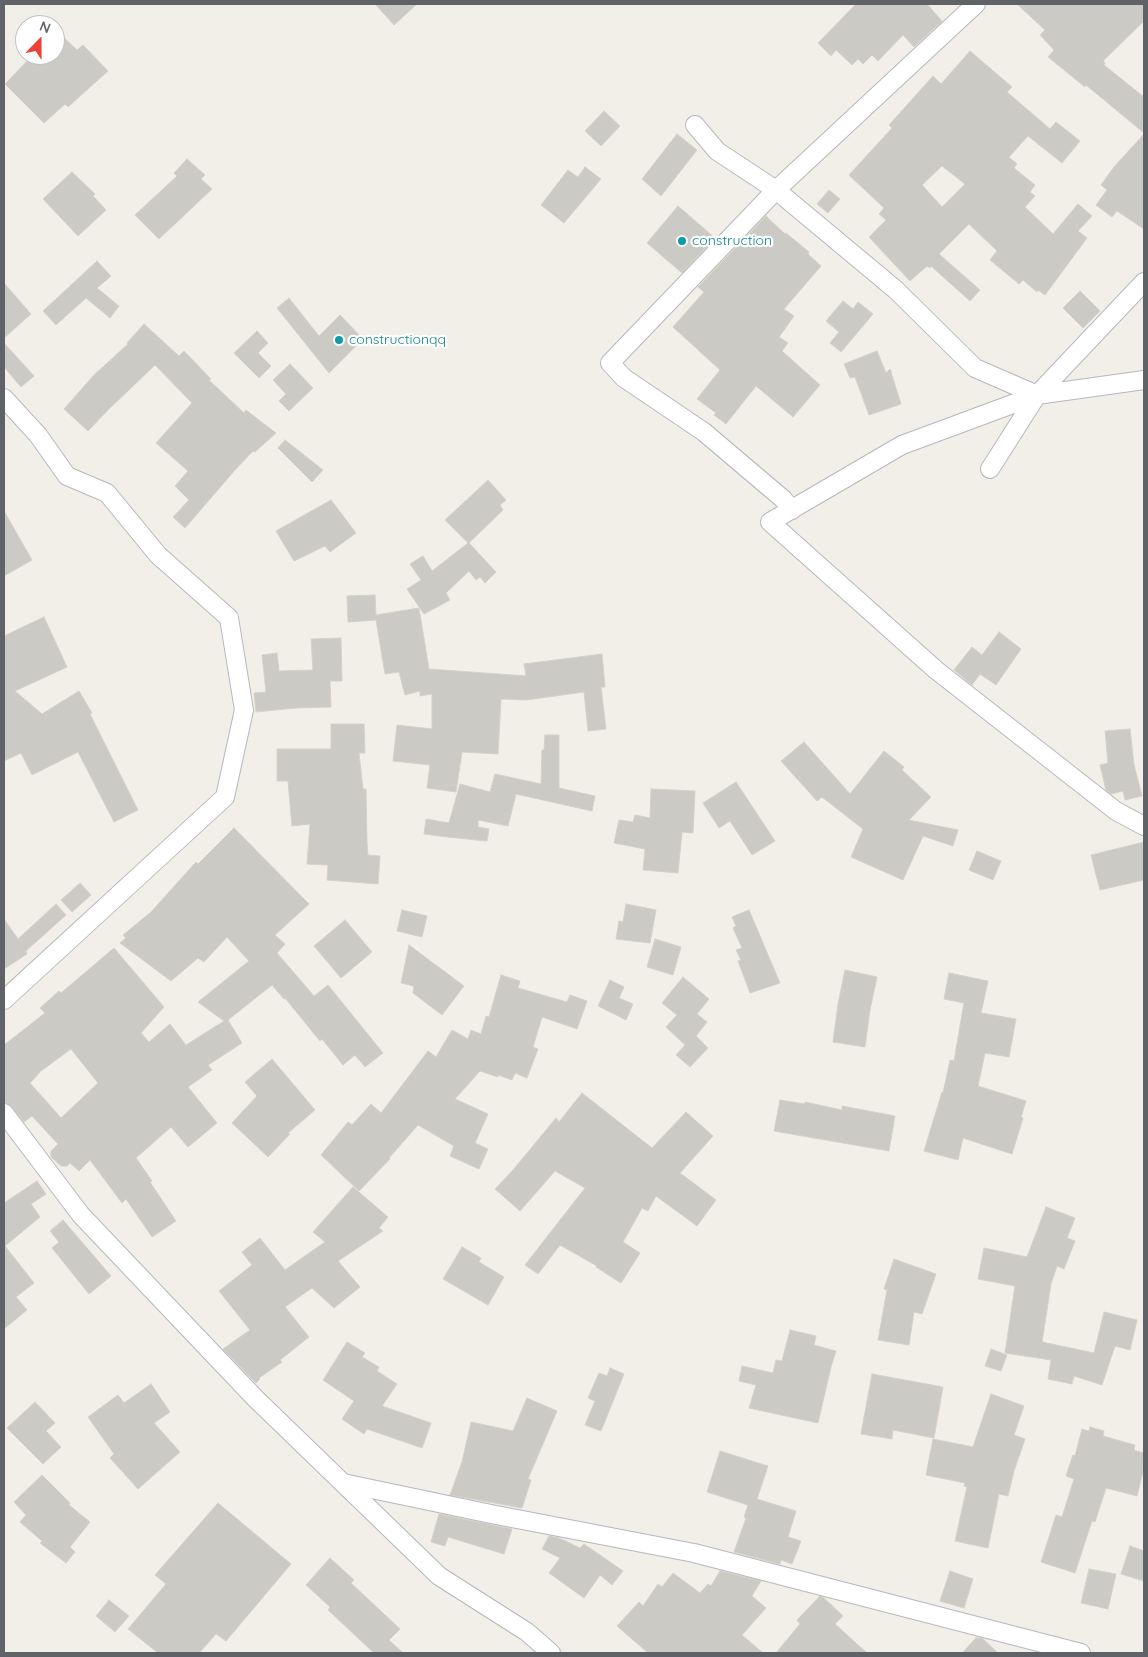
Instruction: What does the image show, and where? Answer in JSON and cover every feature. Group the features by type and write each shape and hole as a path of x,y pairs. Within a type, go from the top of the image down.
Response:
{"street":[{"path":"792,510 783,499 704,432 624,378 610,363 776,190 973,5"},
{"path":"695,126 717,150 776,190 896,290 975,368 1037,395"},
{"path":"990,469 1037,395 1144,282"},
{"path":"1144,380 1037,395 902,445 770,522 936,670 1116,811 1144,826"},
{"path":"4,398 38,435 67,476 107,493 158,554 229,618 244,710 225,797 4,1000"},
{"path":"4,1113 81,1215 255,1398 439,1576 527,1632 551,1653"},
{"path":"342,1482 492,1514 694,1553 1081,1653"}],"building":[{"path":"375,4 417,4 394,25"},
{"path":"856,4 927,4 942,21 914,47 903,35 878,61 872,55 863,64 858,59 852,65 836,50 831,56 818,43"},
{"path":"1017,4 1144,4 1144,21 1103,61 1104,65 1144,97 1144,133 1086,85 1085,87 1048,57 1054,50 1040,35 1045,30"},
{"path":"65,39 77,50 83,45 108,71 68,107 65,104 44,123 5,84 23,65 65,65"},
{"path":"970,51 1012,87 1007,92 1050,129 1056,122 1080,141 1062,163 1028,136 1009,157 1017,164 1014,168 1035,185 1030,192 1035,196 1025,207 1053,234 1078,204 1092,216 1078,231 1087,238 1045,295 1038,290 1037,292 1023,280 1019,284 990,260 997,251 969,224 939,254 980,290 970,301 931,266 930,268 927,266 910,281 869,237 886,220 879,214 884,208 849,175 892,128 889,125 933,76 941,84","holes":["942,166 965,184 942,207 922,185"]},
{"path":"604,111 620,126 601,146 585,131"},
{"path":"677,134 697,150 661,196 642,179"},
{"path":"1144,134 1144,229 1117,211 1112,217 1096,205 1107,190 1101,185 1114,167"},
{"path":"187,159 205,175 201,179 212,189 159,239 135,215 177,176 174,173"},
{"path":"585,167 601,179 564,223 541,205 568,170 578,177"},
{"path":"72,172 95,194 93,196 106,210 78,236 43,199"},
{"path":"829,190 840,199 828,213 817,204"},
{"name":"construction","path":"678,206 715,238 682,273 647,243"},
{"path":"766,216 785,234 809,252 808,254 821,266 784,309 794,316 779,337 788,343 782,351 820,385 793,417 756,386 726,424 714,415 716,413 697,399 720,370 673,327 704,292 698,287"},
{"path":"97,261 111,276 97,288 119,306 110,318 86,298 56,325 43,311"},
{"path":"4,283 31,314 4,338"},
{"path":"1080,291 1100,311 1083,328 1063,308"},
{"path":"289,298 319,336 340,315 363,339 329,373 277,308"},
{"path":"843,301 853,309 858,302 873,314 841,352 830,343 839,332 826,321"},
{"path":"144,324 179,356 184,351 211,379 209,380 244,413 246,410 276,433 255,452 253,451 185,528 173,517 189,500 175,486 188,471 156,443 192,403 155,365 88,431 64,409 94,375 128,344"},
{"path":"257,331 268,343 258,353 271,366 259,378 234,353"},
{"path":"4,343 34,376 21,387 4,367"},
{"path":"877,351 886,373 890,369 901,404 869,415 855,377 850,378 844,364"},
{"path":"290,364 313,388 289,411 279,401 286,394 273,380"},
{"path":"285,440 323,470 312,482 278,448"},
{"path":"488,480 506,500 500,505 503,510 469,543 496,572 485,583 480,577 476,580 469,571 446,593 450,600 424,614 407,589 421,580 410,564 423,556 432,571 468,543 445,520"},
{"path":"331,500 356,533 330,552 325,546 294,561 276,531"},
{"path":"4,511 32,560 4,576"},
{"path":"375,595 376,615 419,608 429,669 526,676 524,664 602,654 605,687 601,687 606,729 588,731 584,692 526,700 501,699 498,754 462,752 456,792 427,788 430,765 393,761 397,725 432,729 432,694 420,696 420,691 405,695 399,672 385,674 376,620 348,622 347,596"},
{"path":"44,617 67,667 15,691 42,714 79,691 92,713 90,714 138,810 114,822 78,752 32,775 21,753 4,761 4,636"},
{"path":"999,632 1021,649 996,685 980,674 972,685 954,670 972,647 982,655"},
{"path":"341,638 342,681 330,681 331,707 256,712 254,693 266,692 262,655 277,653 279,671 313,670 311,639"},
{"path":"331,724 364,724 365,753 359,753 363,789 366,789 368,855 380,856 378,884 327,880 328,865 307,864 310,824 292,826 288,781 277,781 277,749 331,749"},
{"path":"1130,729 1134,765 1142,796 1125,800 1123,791 1111,794 1106,790 1100,765 1108,763 1105,731"},
{"path":"545,735 559,735 559,788 595,796 592,811 516,794 508,826 478,820 478,827 489,829 487,841 424,834 426,819 449,823 460,784 490,792 495,774 541,784 542,750 544,750"},
{"path":"804,742 850,794 884,751 904,767 902,770 931,797 909,820 958,830 953,846 923,836 903,880 851,857 863,829 822,797 817,801 781,761"},
{"path":"736,782 775,841 752,855 730,821 719,828 703,803"},
{"path":"651,789 695,791 693,833 682,832 678,873 643,870 645,849 614,843 619,820 633,822 635,815 650,818"},
{"path":"234,828 309,904 275,935 285,944 277,953 314,996 328,985 383,1053 365,1067 355,1055 343,1065 322,1039 320,1041 272,985 228,1020 242,1043 208,1065 212,1070 188,1087 217,1123 188,1147 171,1127 136,1158 176,1221 152,1237 126,1199 122,1203 90,1160 79,1171 70,1163 67,1166 61,1166 51,1157 51,1151 58,1144 32,1116 24,1122 12,1107 4,1101 4,1045 45,1013 40,1008 59,991 61,993 114,948 164,1007 141,1033 149,1042 170,1024 186,1045 224,1021 198,1002 249,961 227,937 204,962 198,958 171,981 120,943 126,938 123,935 151,912 196,862 198,864","holes":["71,1049 98,1083 61,1118 30,1083 41,1071"]},
{"path":"1144,842 1144,880 1100,890 1091,855"},
{"path":"977,851 1001,861 993,880 969,870"},
{"path":"80,883 91,895 72,912 61,900"},
{"path":"56,904 66,915 26,951 27,954 4,969 4,919 18,939"},
{"path":"626,904 656,910 650,943 616,939 619,921 623,922"},
{"path":"402,910 427,916 422,937 397,931"},
{"path":"749,910 780,983 750,993 738,961 741,960 736,950 742,948 733,928 736,926 732,917"},
{"path":"345,920 372,952 341,978 314,946"},
{"path":"655,939 681,947 673,975 647,967"},
{"path":"409,945 464,986 442,1015 413,993 414,986 401,983"},
{"path":"845,970 877,977 865,1047 833,1042"},
{"path":"949,973 988,981 981,1013 1016,1019 1009,1057 985,1053 978,1086 1026,1101 1012,1154 963,1138 958,1160 924,1151 943,1093 950,1060 954,1061 964,1003 944,999"},
{"path":"501,975 520,981 518,988 567,1002 570,995 587,1001 577,1029 542,1017 533,1047 538,1049 527,1078 515,1073 512,1080 480,1071 455,1099 488,1114 475,1143 488,1149 479,1169 450,1156 454,1146 418,1125 390,1159 359,1191 321,1155 348,1122 352,1125 371,1104 381,1113 428,1051 436,1057 452,1030 468,1039 471,1030 481,1034 486,1016 489,1017"},
{"path":"683,977 709,999 697,1014 707,1022 696,1036 708,1048 690,1067 676,1055 685,1045 666,1027 677,1015 662,1003"},
{"path":"610,980 624,987 619,998 633,1004 626,1020 598,1006"},
{"path":"272,1059 315,1110 288,1133 290,1134 268,1157 232,1123 257,1096 245,1082"},
{"path":"582,1093 652,1148 686,1112 713,1136 680,1173 716,1200 697,1226 656,1196 648,1211 642,1208 623,1242 640,1253 621,1283 597,1266 560,1245 538,1274 525,1265 585,1188 555,1171 520,1211 495,1189 556,1118 559,1122"},
{"path":"780,1100 805,1104 805,1102 842,1110 842,1106 895,1116 889,1151 774,1131"},
{"path":"37,1181 46,1194 31,1204 40,1217 5,1246 34,1283 16,1297 27,1310 4,1329 4,1203"},
{"path":"353,1187 388,1217 379,1228 383,1231 338,1261 360,1287 334,1308 312,1288 285,1307 309,1337 280,1360 282,1362 259,1378 256,1383 223,1349 250,1330 219,1291 252,1265 242,1252 260,1238 285,1270 325,1242 313,1232"},
{"path":"1046,1207 1075,1218 1067,1238 1075,1241 1064,1269 1057,1266 1051,1284 1042,1342 1094,1353 1104,1312 1137,1320 1130,1350 1115,1346 1102,1385 1074,1376 1072,1384 1048,1379 1051,1360 1005,1353 1015,1286 978,1279 984,1248 1027,1257"},
{"path":"63,1220 111,1276 89,1294 52,1248 59,1242 50,1231"},
{"path":"462,1247 481,1258 479,1262 504,1277 488,1305 443,1279"},
{"path":"894,1259 936,1274 922,1314 914,1312 909,1345 878,1340 887,1290 884,1289"},
{"path":"790,1330 816,1336 814,1345 836,1351 818,1423 749,1408 756,1385 739,1381 742,1366 773,1373 776,1360 782,1361"},
{"path":"347,1342 365,1353 362,1357 379,1367 377,1371 397,1384 382,1406 431,1423 422,1448 367,1429 364,1434 342,1419 354,1401 323,1380"},
{"path":"991,1349 1007,1355 1001,1371 985,1366"},
{"path":"610,1368 624,1374 601,1431 585,1425 595,1401 588,1398 599,1373 607,1376"},
{"path":"872,1374 943,1387 934,1438 893,1430 892,1439 861,1434"},
{"path":"151,1384 170,1412 154,1423 180,1452 138,1489 110,1458 114,1454 88,1417 118,1395 124,1403"},
{"path":"991,1394 1024,1406 1014,1435 1025,1439 1008,1496 999,1494 988,1548 955,1541 967,1487 964,1486 965,1483 926,1475 933,1439 973,1447"},
{"path":"527,1398 557,1411 528,1479 531,1480 522,1508 450,1495 462,1462 471,1422 513,1431"},
{"path":"35,1402 55,1423 46,1431 61,1447 43,1464 7,1428"},
{"path":"1090,1427 1104,1431 1103,1436 1135,1445 1134,1450 1144,1453 1144,1467 1137,1496 1106,1488 1095,1522 1092,1521 1075,1573 1041,1562 1056,1515 1062,1517 1074,1479 1066,1476 1073,1455 1075,1456 1082,1429 1089,1431"},
{"path":"720,1451 768,1466 757,1499 796,1511 788,1537 801,1541 792,1564 781,1560 780,1564 734,1552 746,1518 744,1517 748,1505 707,1492"},
{"path":"42,1475 70,1503 69,1505 90,1522 70,1547 75,1552 66,1563 40,1543 42,1541 20,1522 26,1515 14,1502"},
{"path":"218,1503 291,1564 226,1641 216,1634 199,1653 158,1653 128,1629 166,1584 155,1575"},
{"path":"439,1514 512,1529 504,1554 448,1537 445,1546 431,1542"},
{"path":"549,1536 559,1538 580,1548 584,1544 623,1571 612,1585 600,1575 584,1598 549,1573 560,1558 542,1549"},
{"path":"1130,1546 1144,1551 1144,1581 1121,1574"},
{"path":"330,1558 354,1580 351,1583 400,1629 389,1640 403,1653 374,1653 328,1610 330,1607 306,1585"},
{"path":"1089,1569 1116,1574 1108,1609 1081,1603"},
{"path":"720,1571 761,1581 752,1596 766,1608 742,1635 763,1653 648,1653 617,1626 639,1602 643,1606 658,1584 662,1587 673,1573 700,1593 708,1584 711,1586"},
{"path":"950,1571 973,1579 964,1608 940,1601"},
{"path":"820,1596 843,1616 835,1624 867,1653 776,1653 800,1624 797,1620"},
{"path":"109,1600 129,1616 115,1632 96,1616"},
{"path":"976,1638 982,1638 998,1653 962,1653"}],"place":[{"name":"construction","path":"682,241"},
{"name":"constructionqq","path":"339,340"}]}
